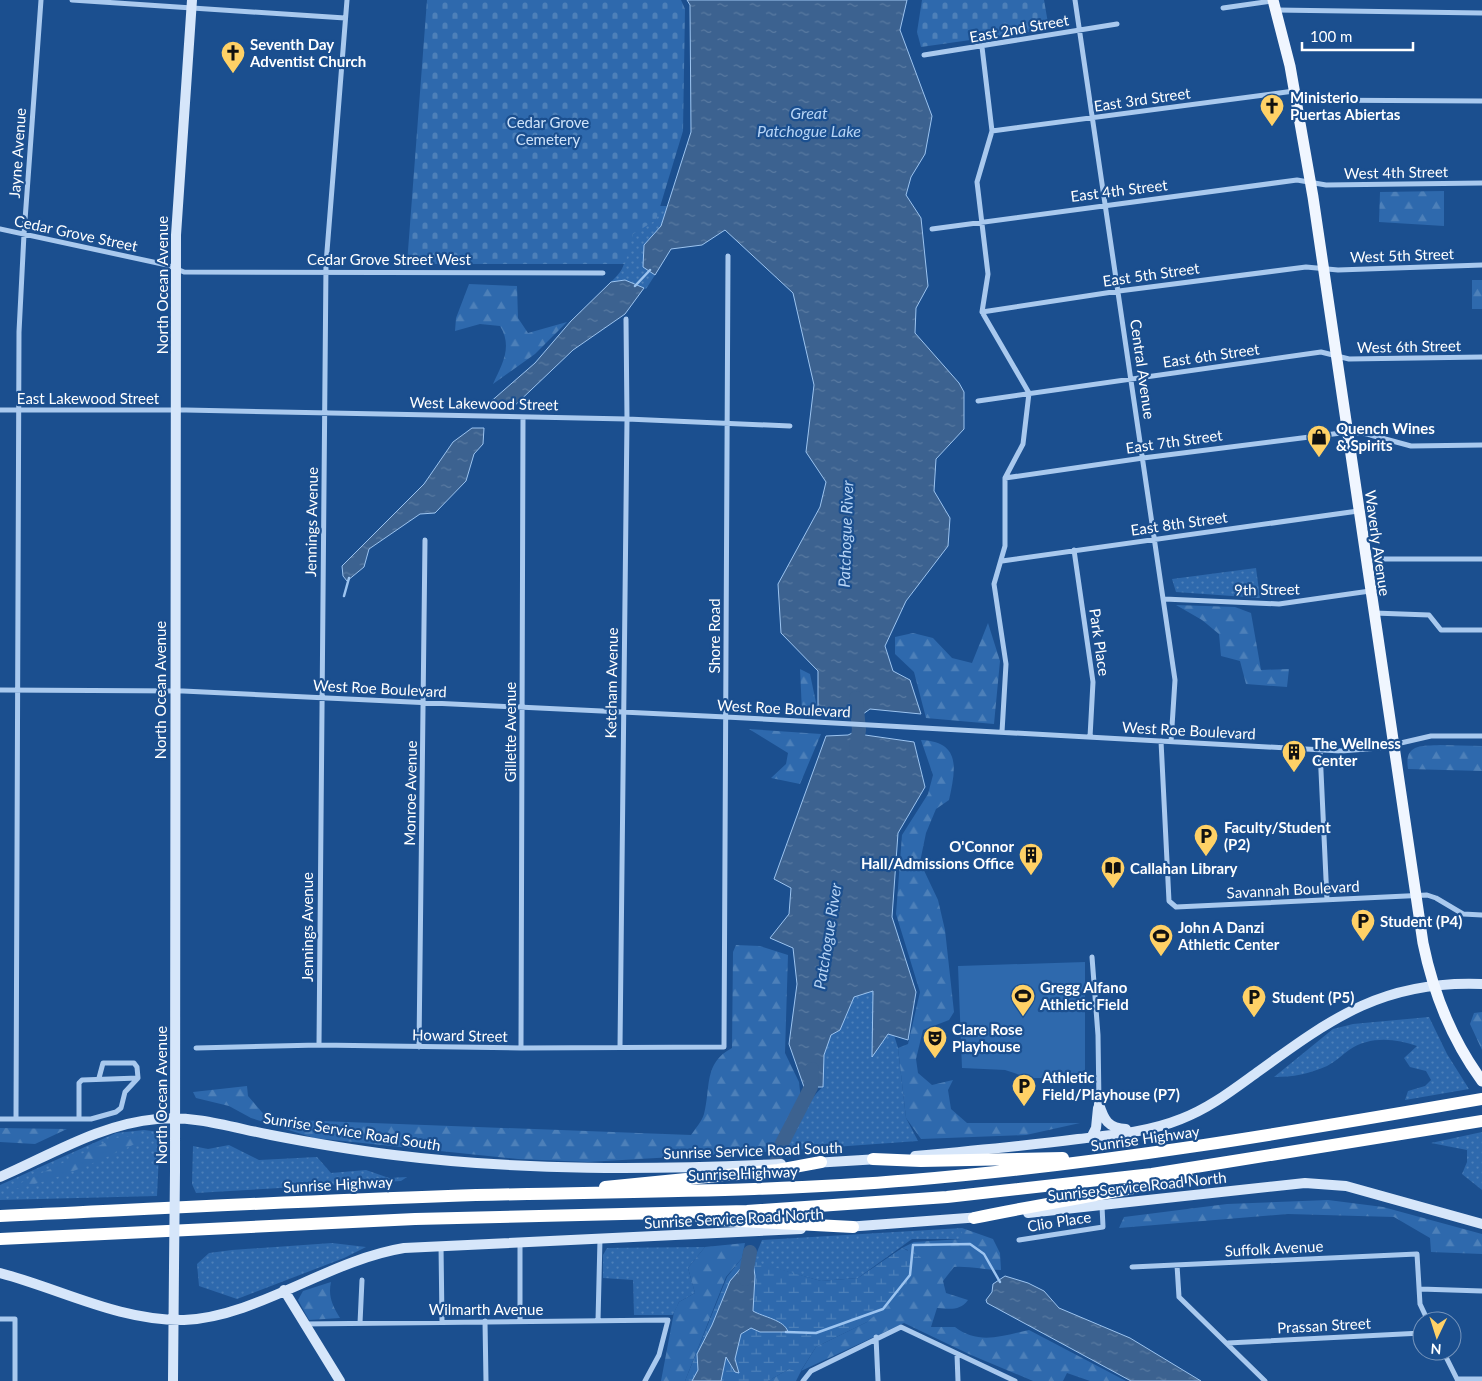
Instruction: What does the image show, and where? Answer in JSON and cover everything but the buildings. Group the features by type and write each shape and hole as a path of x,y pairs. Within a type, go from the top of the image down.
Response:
{"highway":[{"name":"Sunrise Highway","path":"0,1216 403,1198 801,1188 962,1176 1124,1158 1284,1134 1482,1099"},
{"path":"0,1239 415,1219 747,1211 947,1197 1152,1174 1482,1121"},
{"path":"974,1218 1184,1178 1291,1152"},
{"path":"873,1159 921,1161 1124,1158"},
{"path":"556,1194 620,1185 778,1170 821,1162"},
{"path":"618,1213 853,1226"}],"main road":[{"name":"North Ocean Avenue","path":"172,1381 176,1118 174,690 176,217 192,4"},
{"name":"Waverly Avenue","path":"1274,4 1296,96 1310,182 1424,950 1433,985 1451,1028 1482,1081"},
{"name":"Sunrise Service Road South","path":"0,1177 109,1129 149,1119 176,1118 192,1119 352,1149 479,1164 550,1168 630,1169 821,1162 873,1159 1091,1138 1152,1129 1183,1118 1217,1100 1316,1030 1350,1010 1390,994 1433,985 1482,984"},
{"path":"1099,1104 1103,1117 1111,1126 1152,1129"},
{"path":"1091,1138 1097,1124 1099,1104"},
{"name":"Sunrise Service Road North","path":"0,1273 123,1313 173,1319 190,1319 223,1313 371,1254 404,1248 441,1245 600,1239 974,1218 1102,1206 1275,1185 1318,1183 1359,1190 1482,1224"},
{"path":"284,1290 340,1381"}],"street":[{"name":"Jayne Avenue","path":"16,1119 18,410 24,234 41,0"},
{"path":"72,0 192,4 345,18"},
{"name":"Jennings Avenue","path":"319,1045 326,272 347,0"},
{"name":"Central Avenue","path":"1076,0 1156,538 1175,680 1171,742"},
{"path":"1223,8 1274,4 1482,12"},
{"name":"East 2nd Street","path":"924,55 1117,24"},
{"path":"982,47 992,131 977,182 980,221 988,274 982,312 1029,393 1023,444 1005,478 1005,546 994,584 1006,664 1002,732"},
{"name":"East 3rd Street","path":"992,131 1296,96 1482,102"},
{"name":"East 4th Street","path":"932,229 1293,180 1310,182"},
{"name":"West 4th Street","path":"1310,182 1326,185 1482,183"},
{"name":"Cedar Grove Street","path":"0,229 167,265 176,270"},
{"name":"Shore Road","path":"724,1047 728,256"},
{"name":"West 5th Street","path":"1323,268 1338,270 1482,265"},
{"name":"East 5th Street","path":"982,312 1118,291 1306,266 1323,268"},
{"name":"Cedar Grove Street West","path":"176,270 184,272 603,273"},
{"name":"Ketcham Avenue","path":"620,1047 627,419 626,319"},
{"name":"East 6th Street","path":"978,401 1318,353 1336,356"},
{"name":"West 6th Street","path":"1336,356 1352,359 1482,357"},
{"name":"East Lakewood Street","path":"0,410 176,411"},
{"name":"West Lakewood Street","path":"176,411 523,416 790,426"},
{"name":"Gillette Avenue","path":"521,1048 523,416"},
{"name":"East 7th Street","path":"1005,478 1347,432 1363,433 1411,446 1482,445"},
{"name":"East 8th Street","path":"1002,560 1358,511"},
{"name":"Monroe Avenue","path":"419,1047 425,540"},
{"name":"Park Place","path":"1074,550 1093,682 1090,737"},
{"path":"1366,559 1482,558"},
{"name":"9th Street","path":"1164,599 1279,604 1370,591"},
{"path":"1374,613 1429,615 1441,630 1482,630"},
{"name":"West Roe Boulevard","path":"0,690 174,690 726,717 1320,750 1358,751 1431,736 1482,736"},
{"name":"Savannah Boulevard","path":"1161,742 1169,901 1172,905 1176,907 1427,895 1436,898 1462,914 1482,915"},
{"path":"1320,750 1327,900"},
{"path":"1092,957 1098,1035 1099,1104"},
{"name":"Howard Street","path":"196,1048 319,1045 521,1048 724,1047"},
{"path":"0,1119 91,1119 116,1112 121,1108 125,1092 138,1078 137,1067 134,1063 103,1063 99,1078"},
{"path":"79,1119 78,1084 82,1080 138,1078"},
{"name":"Clio Place","path":"1019,1240 1103,1227 1102,1206"},
{"path":"598,1321 600,1239"},
{"path":"520,1242 520,1321"},
{"path":"441,1245 442,1322"},
{"name":"Suffolk Avenue","path":"1132,1267 1417,1254 1420,1289"},
{"path":"1177,1265 1179,1297 1265,1381"},
{"path":"360,1323 362,1280"},
{"path":"1423,1311 1420,1304 1420,1289 1482,1291"},
{"path":"0,1319 15,1319 15,1381"},
{"name":"Wilmarth Avenue","path":"304,1324 668,1320 659,1354 645,1381"},
{"path":"485,1321 486,1381"},
{"path":"803,1381 811,1371 901,1326 1015,1381"},
{"name":"Prassan Street","path":"1228,1343 1412,1333"},
{"path":"876,1337 878,1381"},
{"path":"957,1354 958,1381"},
{"path":"1448,1361 1457,1380 1482,1379"}],"green space":[{"name":"Cedar Grove Cemetery","path":"427,0 681,0 685,9 683,131 656,220 633,234 625,264 407,264"},
{"path":"922,0 1044,0 1049,29 921,47 917,32"},
{"path":"1444,191 1444,226 1379,222 1380,192"},
{"path":"658,206 667,206 661,226 644,245 643,267 655,275 646,289 625,280 611,282 624,265 624,244"},
{"path":"1472,280 1482,280 1482,309 1472,309"},
{"path":"469,284 517,286 518,318 528,333 567,322 535,354 493,384 503,362 506,348 506,341 500,326 480,324 455,331 456,318"},
{"path":"1256,568 1260,598 1176,592 1172,579"},
{"path":"1176,605 1235,607 1251,613 1261,670 1289,669 1287,687 1246,684 1240,661 1221,656 1219,634 1202,620"},
{"path":"988,623 1000,661 994,724 926,718 914,672 895,654 895,637 913,633 933,638 952,658 972,663"},
{"path":"800,669 810,674 818,712 802,712"},
{"path":"749,729 821,734 800,784 771,778 786,764 788,753"},
{"path":"921,740 943,746 949,751 954,767 949,800 936,809 926,833 920,862 938,900 945,930 954,1012 949,1020 923,1030 916,1059 918,1073 932,1085 953,1080 948,1090 951,1109 967,1123 1080,1123 1026,1135 921,1139 906,1118 898,1048 908,1044 920,992 896,914 902,835 928,794 933,775"},
{"path":"1440,745 1482,746 1482,771 1408,769 1407,761 1409,755 1415,748"},
{"path":"736,945 760,946 788,955 785,1053 799,1082 801,1100 785,1126 778,1151 588,1162 518,1159 314,1138 251,1118 229,1106 196,1098 193,1092 247,1086 248,1096 268,1119 691,1135 704,1114 712,1069 716,1061 732,1048 733,952"},
{"name":"Gregg Alfano Athletic Field","path":"1085,962 1085,1070 1073,1078 1029,1078 1005,1070 962,1068 958,966"},
{"path":"873,991 872,1056 888,1034 894,1035 898,1048 906,1118 918,1141 778,1151 818,1091 823,1087 824,1055 831,1035 840,1030 854,997"},
{"path":"1482,1012 1482,1050 1470,1024 1474,1013"},
{"path":"1429,1017 1447,1054 1469,1089 1405,1100 1408,1091 1425,1086 1431,1080 1426,1071 1410,1067 1404,1058 1417,1046 1391,1040 1374,1040 1357,1045 1330,1064 1314,1071 1294,1076 1274,1077 1333,1029 1353,1024"},
{"path":"0,1128 67,1129 35,1144 0,1142"},
{"path":"144,1130 160,1132 157,1196 0,1200 0,1185 116,1133"},
{"path":"1482,1132 1482,1190 1462,1174 1467,1162 1467,1150 1431,1143"},
{"path":"144,1135 147,1138 77,1169 41,1182 4,1191 115,1138"},
{"path":"229,1145 259,1160 317,1157 331,1173 366,1170 389,1178 407,1177 401,1181 196,1193 192,1184 193,1146 208,1149"},
{"path":"1328,1200 1383,1207 1482,1234 1482,1254 1431,1252 1430,1238 1394,1217 1288,1214 1119,1228 1124,1217 1227,1204"},
{"path":"962,1228 963,1239 912,1239 858,1278 821,1281 753,1262 762,1240"},
{"path":"962,1228 993,1239 1000,1253 1001,1270 954,1267 943,1281 946,1293 968,1300 958,1308 937,1308 931,1327 955,1327 972,1336 990,1338 1029,1330 1126,1381 1090,1381 1067,1373 1063,1381 1033,1381 971,1355 904,1323 801,1371 816,1347 867,1322 908,1250 902,1248 914,1242 962,1239"},
{"path":"332,1243 366,1247 344,1258 237,1299 199,1286 197,1264 209,1253"},
{"path":"745,1243 742,1258 726,1277 685,1381 661,1381 674,1312 679,1302 695,1293 688,1268 705,1247"},
{"path":"705,1247 688,1268 695,1293 679,1302 673,1315 634,1315 633,1280 603,1278 603,1255 607,1248"},
{"path":"902,1248 921,1257 901,1294 867,1322 816,1347 800,1372 789,1369 768,1381 685,1381 727,1277 742,1258 821,1281 858,1278"},
{"path":"331,1282 331,1300 340,1318 309,1320 298,1300 303,1291"},
{"path":"789,1369 801,1371 796,1381 768,1381"}],"water":[{"name":"Great Patchogue Lake","path":"687,0 907,0 900,30 932,116 925,154 911,177 906,195 921,218 928,286 916,308 915,333 959,383 964,392 964,429 936,459 934,491 950,518 948,546 906,601 885,646 893,671 910,680 921,714 870,709 859,717 850,710 818,708 818,671 781,633 778,584 820,507 826,482 806,452 814,385 793,293 725,230 702,245 671,249 655,275 643,267 644,245 661,226 691,132 690,5"},
{"path":"625,280 644,288 625,314 573,350 511,409 488,409 488,404 535,363 571,321 611,282"},
{"path":"472,428 484,428 483,444 474,454 466,481 435,513 420,514 369,549 364,567 347,581 343,576 342,566 424,484 453,442"},
{"path":"859,730 865,735 914,742 925,787 898,833 892,917 916,992 908,1040 888,1034 872,1057 873,991 854,997 840,1030 831,1035 824,1055 823,1087 804,1087 789,1044 797,984 793,948 770,938 789,914 791,888 774,879 826,736 848,735"},
{"path":"748,1260 753,1262 755,1276 753,1311 783,1324 788,1332 760,1332 751,1328 741,1334 735,1359 739,1373 735,1372 726,1357 721,1381 692,1381 698,1370 697,1354 712,1325 730,1281"},
{"path":"1005,1276 1028,1283 1044,1291 1059,1308 1130,1338 1201,1381 1131,1381 987,1303 986,1300 992,1292 993,1284"}],"waterway":[{"path":"635,286 650,270"},
{"path":"344,596 349,578"},
{"name":"Patchogue River","path":"856,698 859,730 856,748"},
{"name":"Patchogue River","path":"776,1155 811,1087 812,1069"},
{"path":"786,1332 816,1333 883,1309 910,1275 913,1245 970,1244 984,1254 1000,1282"},
{"name":"Patchogue River","path":"745,1279 750,1252"}],"place":[{"name":"Seventh Day Adventist Church","path":"233,74"},
{"name":"Ministerio Puertas Abiertas","path":"1272,127"},
{"name":"Quench Wines & Spirits","path":"1319,458"},
{"name":"The Wellness Center","path":"1294,773"},
{"name":"Faculty/Student (P2)","path":"1206,857"},
{"name":"O'Connor Hall/Admissions Office","path":"1031,876"},
{"name":"Callahan Library","path":"1113,889"},
{"name":"Student (P4)","path":"1363,942"},
{"name":"John A Danzi Athletic Center","path":"1161,957"},
{"name":"Gregg Alfano Athletic Field","path":"1023,1017"},
{"name":"Student (P5)","path":"1254,1018"},
{"name":"Clare Rose Playhouse","path":"935,1059"},
{"name":"Athletic Field/Playhouse (P7)","path":"1024,1107"}]}
